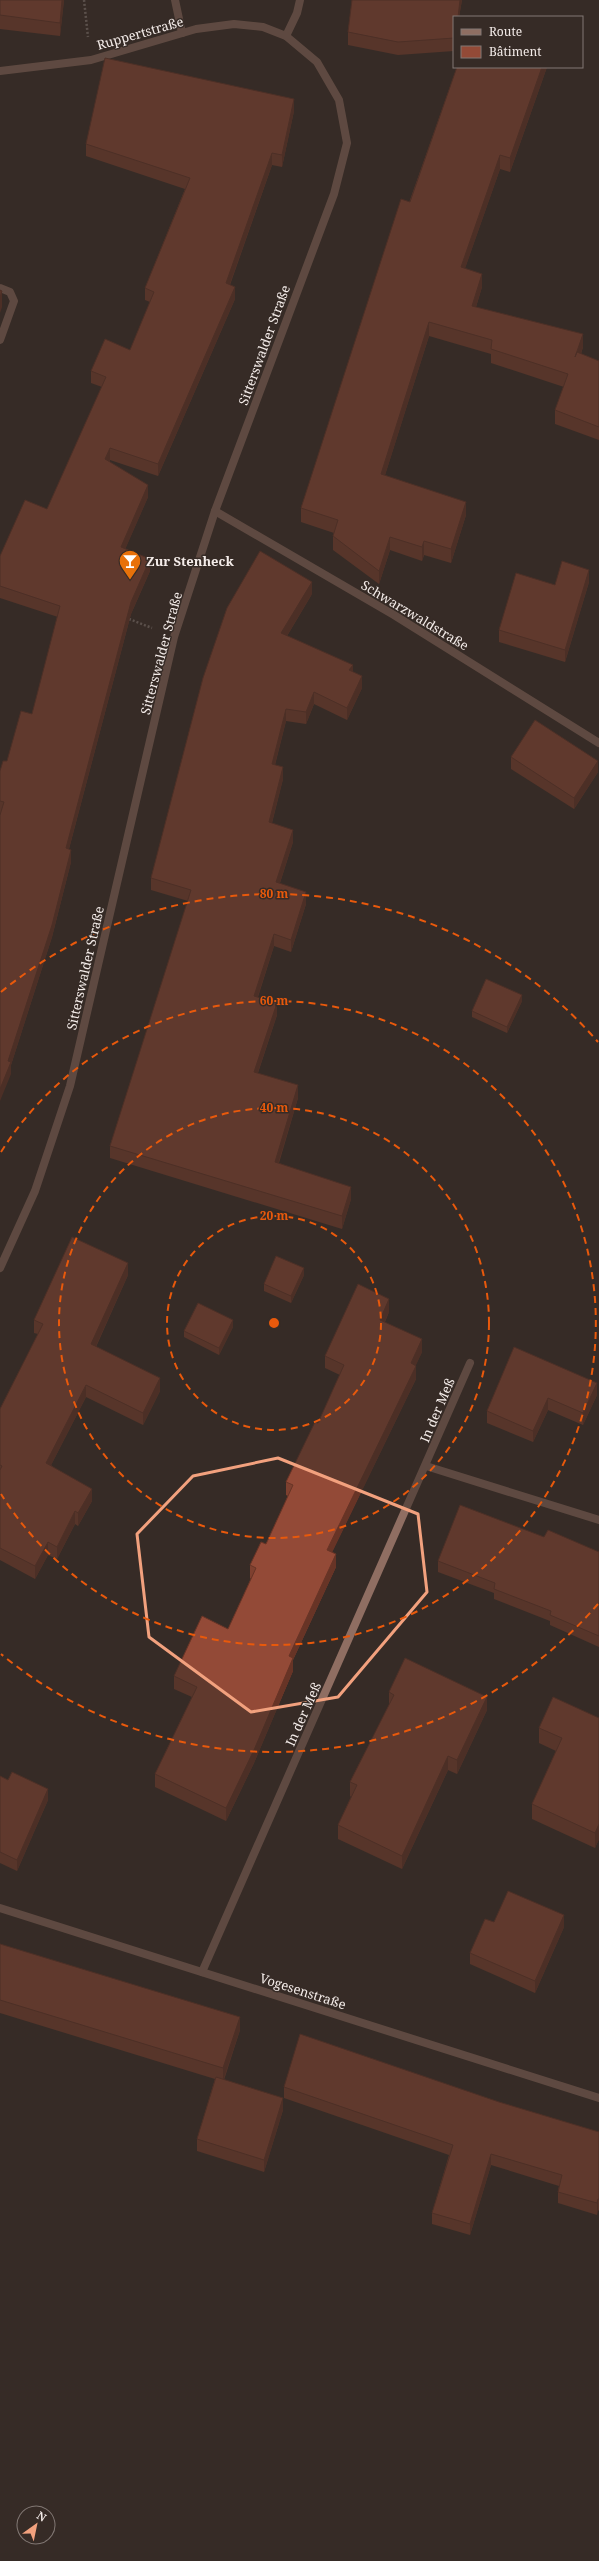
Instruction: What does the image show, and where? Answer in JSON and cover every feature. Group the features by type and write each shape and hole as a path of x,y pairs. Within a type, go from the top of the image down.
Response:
{"street":[{"path":"175,0 182,33"},
{"path":"286,36 297,14 300,0"},
{"name":"Ruppertstraße","path":"0,71 91,60 182,33 234,24 262,27 286,36"},
{"name":"Sitterswalder Straße","path":"0,1268 35,1191 53,1141 70,1086 174,637 215,511 334,194 347,143 340,100 317,62 286,36"},
{"path":"0,288 10,292 14,300 0,340"},
{"name":"Schwarzwaldstraße","path":"215,511 394,615 599,743"},
{"name":"In der Meß","path":"202,1972 426,1466 470,1363"},
{"path":"426,1466 599,1520"},
{"name":"Vogesenstraße","path":"0,1908 599,2098"}],"path":[{"path":"84,0 91,60"},
{"path":"124,617 174,637"}],"highlighted area":[{"path":"278,1458 418,1514 427,1592 338,1697 251,1712 149,1637 137,1534 193,1476"}],"building":[{"path":"0,0 62,0 60,23 0,15"},
{"path":"352,0 460,0 458,16 453,16 453,38 398,42 348,32"},
{"path":"105,58 294,99 282,155 272,153 226,283 235,287 158,464 110,448 105,459 148,485 121,547 150,559 131,602 66,848 71,850 52,925 8,1061 11,1062 0,1089 0,815 4,802 0,801 0,771 3,761 7,761 21,711 32,714 60,606 0,586 0,556 25,500 47,509 106,377 91,371 105,339 130,350 154,292 145,288 190,178 86,144"},
{"path":"457,68 542,68 510,158 500,155 461,267 482,274 472,306 583,334 575,357 577,352 599,361 599,427 555,410 568,374 491,349 492,340 429,322 381,474 466,502 451,549 424,541 422,547 390,537 379,571 333,536 338,520 301,508 401,199 410,202"},
{"path":"260,551 312,582 281,633 353,665 349,670 362,676 347,708 314,692 306,712 286,709 272,764 283,767 269,822 293,830 276,882 306,892 291,940 274,934 254,996 277,1003 254,1072 298,1085 275,1162 351,1187 342,1216 110,1146 191,890 151,878 203,678 227,608"},
{"path":"562,561 589,570 565,650 499,630 516,573 555,585"},
{"path":"535,720 598,761 574,798 511,757"},
{"path":"486,979 522,995 507,1027 472,1011"},
{"path":"72,1237 128,1263 91,1344 160,1378 143,1413 86,1385 46,1463 92,1489 78,1513 75,1511 57,1547 48,1542 35,1566 0,1548 0,1470 2,1466 0,1465 0,1409 43,1324 34,1320"},
{"path":"276,1256 304,1268 291,1296 264,1284"},
{"path":"358,1284 389,1299 380,1320 422,1339 411,1363 416,1366 327,1550 336,1554 289,1656 293,1658 254,1750 226,1808 155,1774 197,1687 174,1676 202,1616 228,1629 256,1568 250,1565 261,1542 266,1544 293,1485 286,1482 315,1422 318,1423 344,1365 325,1356"},
{"path":"198,1303 233,1320 219,1348 184,1331"},
{"path":"514,1347 597,1383 583,1413 548,1398 533,1431 487,1411"},
{"path":"460,1505 544,1537 548,1530 599,1552 599,1636 550,1615 551,1611 494,1589 495,1583 438,1561"},
{"path":"405,1658 487,1697 457,1760 448,1756 402,1856 338,1825 357,1785 350,1782 394,1695 389,1692"},
{"path":"553,1697 599,1718 599,1824 595,1833 532,1804 562,1738 539,1728"},
{"path":"12,1772 48,1789 17,1860 0,1852 0,1776 8,1780"},
{"path":"508,1891 564,1915 535,1981 470,1953 485,1919 494,1922"},
{"path":"0,1944 240,2017 223,2068 0,2000"},
{"path":"300,2034 499,2102 599,2132 599,2199 597,2203 558,2192 562,2175 491,2154 470,2224 432,2213 453,2145 284,2087"},
{"path":"216,2077 283,2098 264,2160 197,2139"}],"place":[{"name":"Zur Stenheck","path":"130,580"}]}
